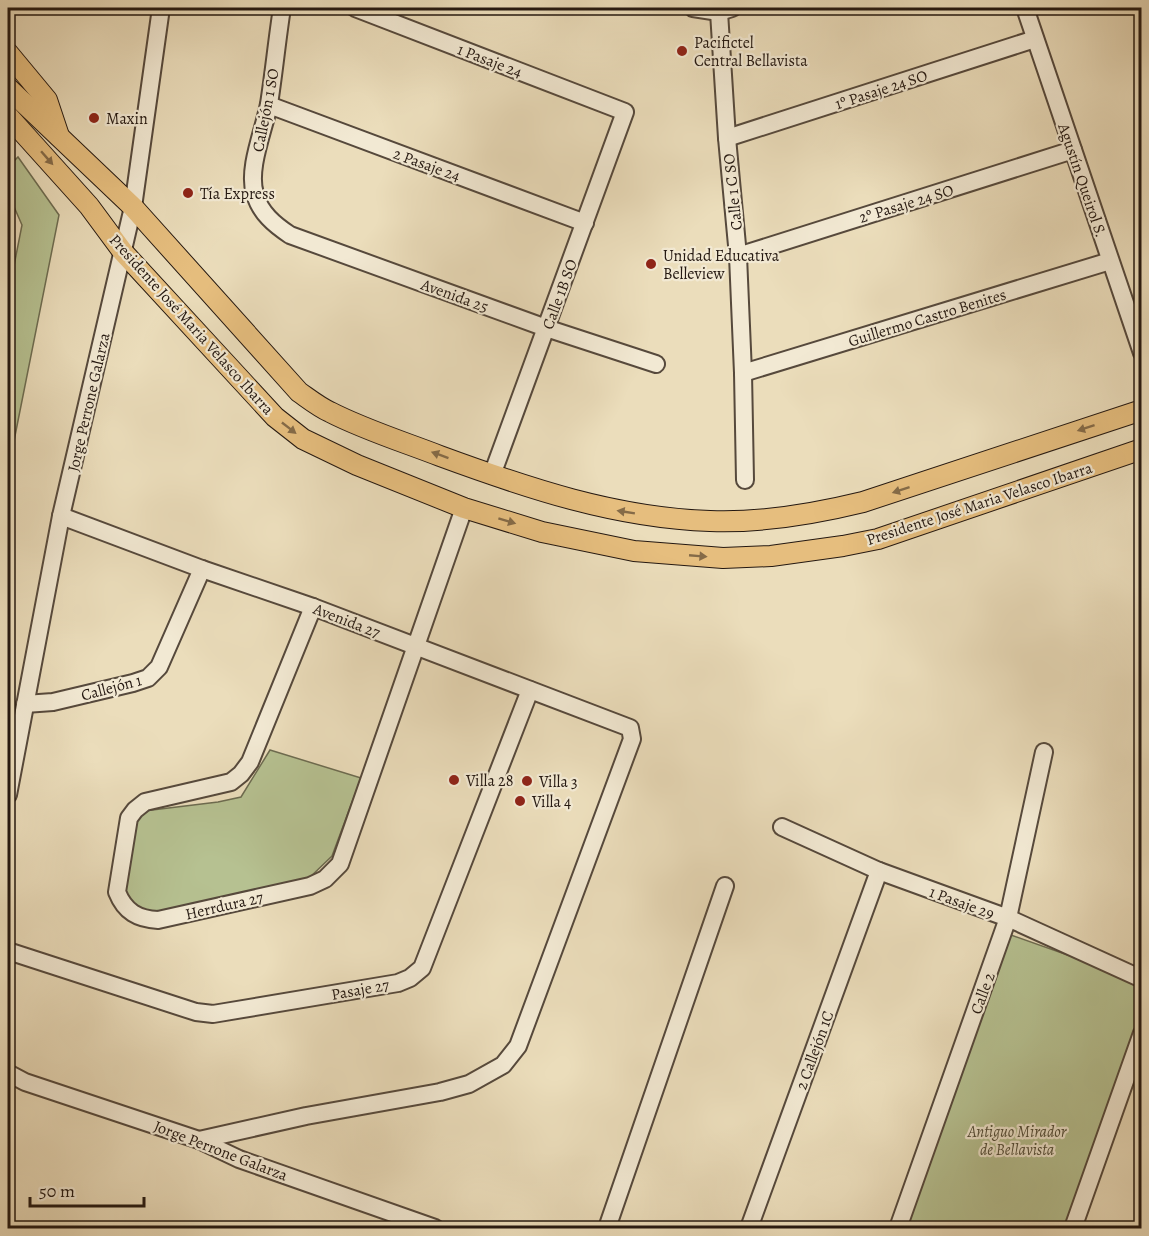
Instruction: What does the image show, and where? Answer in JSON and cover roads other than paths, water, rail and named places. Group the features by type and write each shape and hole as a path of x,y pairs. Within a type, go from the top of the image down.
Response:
{"main road":[{"path":"8,52 47,100 60,138"},
{"name":"Presidente José Maria Velasco Ibarra","path":"8,88 133,207 299,392 328,412 492,475 576,501 622,511 709,521 760,520 829,511 863,502 1142,410"},
{"name":"Presidente José Maria Velasco Ibarra","path":"8,116 89,206 123,252 275,417 303,439 357,465 464,508 542,532 634,551 723,558 771,556 878,539 1142,449"}],"street":[{"name":"Jorge Perrone Galarza","path":"8,795 61,516 133,207 160,8"},
{"name":"Callejón 1 SO","path":"263,211 255,195 252,179 268,105 282,8"},
{"name":"1 Pasaje 24","path":"356,8 625,112"},
{"path":"693,8 726,10"},
{"name":"Agustín Queirol S.","path":"1025,8 1142,353"},
{"name":"Calle 1 C SO","path":"726,10 727,138 738,256 745,480"},
{"name":"1º Pasaje 24 SO","path":"727,138 1035,39"},
{"name":"2 Pasaje 24","path":"268,105 585,223"},
{"name":"Calle 1B SO","path":"492,475 625,112"},
{"name":"2º Pasaje 24 SO","path":"738,256 1073,150"},
{"name":"Avenida 25","path":"263,211 275,225 290,235 546,328 656,364"},
{"name":"Guillermo Castro Benites","path":"743,373 1110,261"},
{"name":"Herrdura 27","path":"313,607 250,762 242,774 231,782 146,802 129,818 117,892 121,902 133,915 158,920 310,886 325,879 340,864 464,508"},
{"name":"Avenida 27","path":"61,516 202,569 313,607 630,728 632,739 518,1046 503,1065 469,1084 440,1092 306,1116 199,1140"},
{"name":"Callejón 1","path":"25,704 53,702 148,678 159,667 202,569"},
{"name":"Pasaje 27","path":"8,951 196,1012 213,1014 398,983 410,978 422,968 530,690"},
{"name":"Calle 2","path":"898,1228 1008,918 1044,752"},
{"name":"1 Pasaje 29","path":"782,827 879,871 1008,918 1142,979"},
{"name":"2 Callejón 1C","path":"749,1228 879,871"},
{"path":"607,1228 725,886"},
{"path":"1073,1228 1142,1033"},
{"name":"Jorge Perrone Galarza","path":"8,1073 25,1082 199,1140 239,1159 435,1228"}],"place":[{"name":"Pacifictel Central Bellavista","path":"682,51"},
{"name":"Maxin","path":"94,118"},
{"name":"Tía Express","path":"188,193"},
{"name":"Unidad Educativa Belleview","path":"651,264"},
{"name":"Villa 28","path":"454,780"},
{"name":"Villa 3","path":"527,781"},
{"name":"Villa 4","path":"520,801"}],"park label":[{"name":"Antiguo Mirador de Bellavista","path":"1017,1140"}]}
